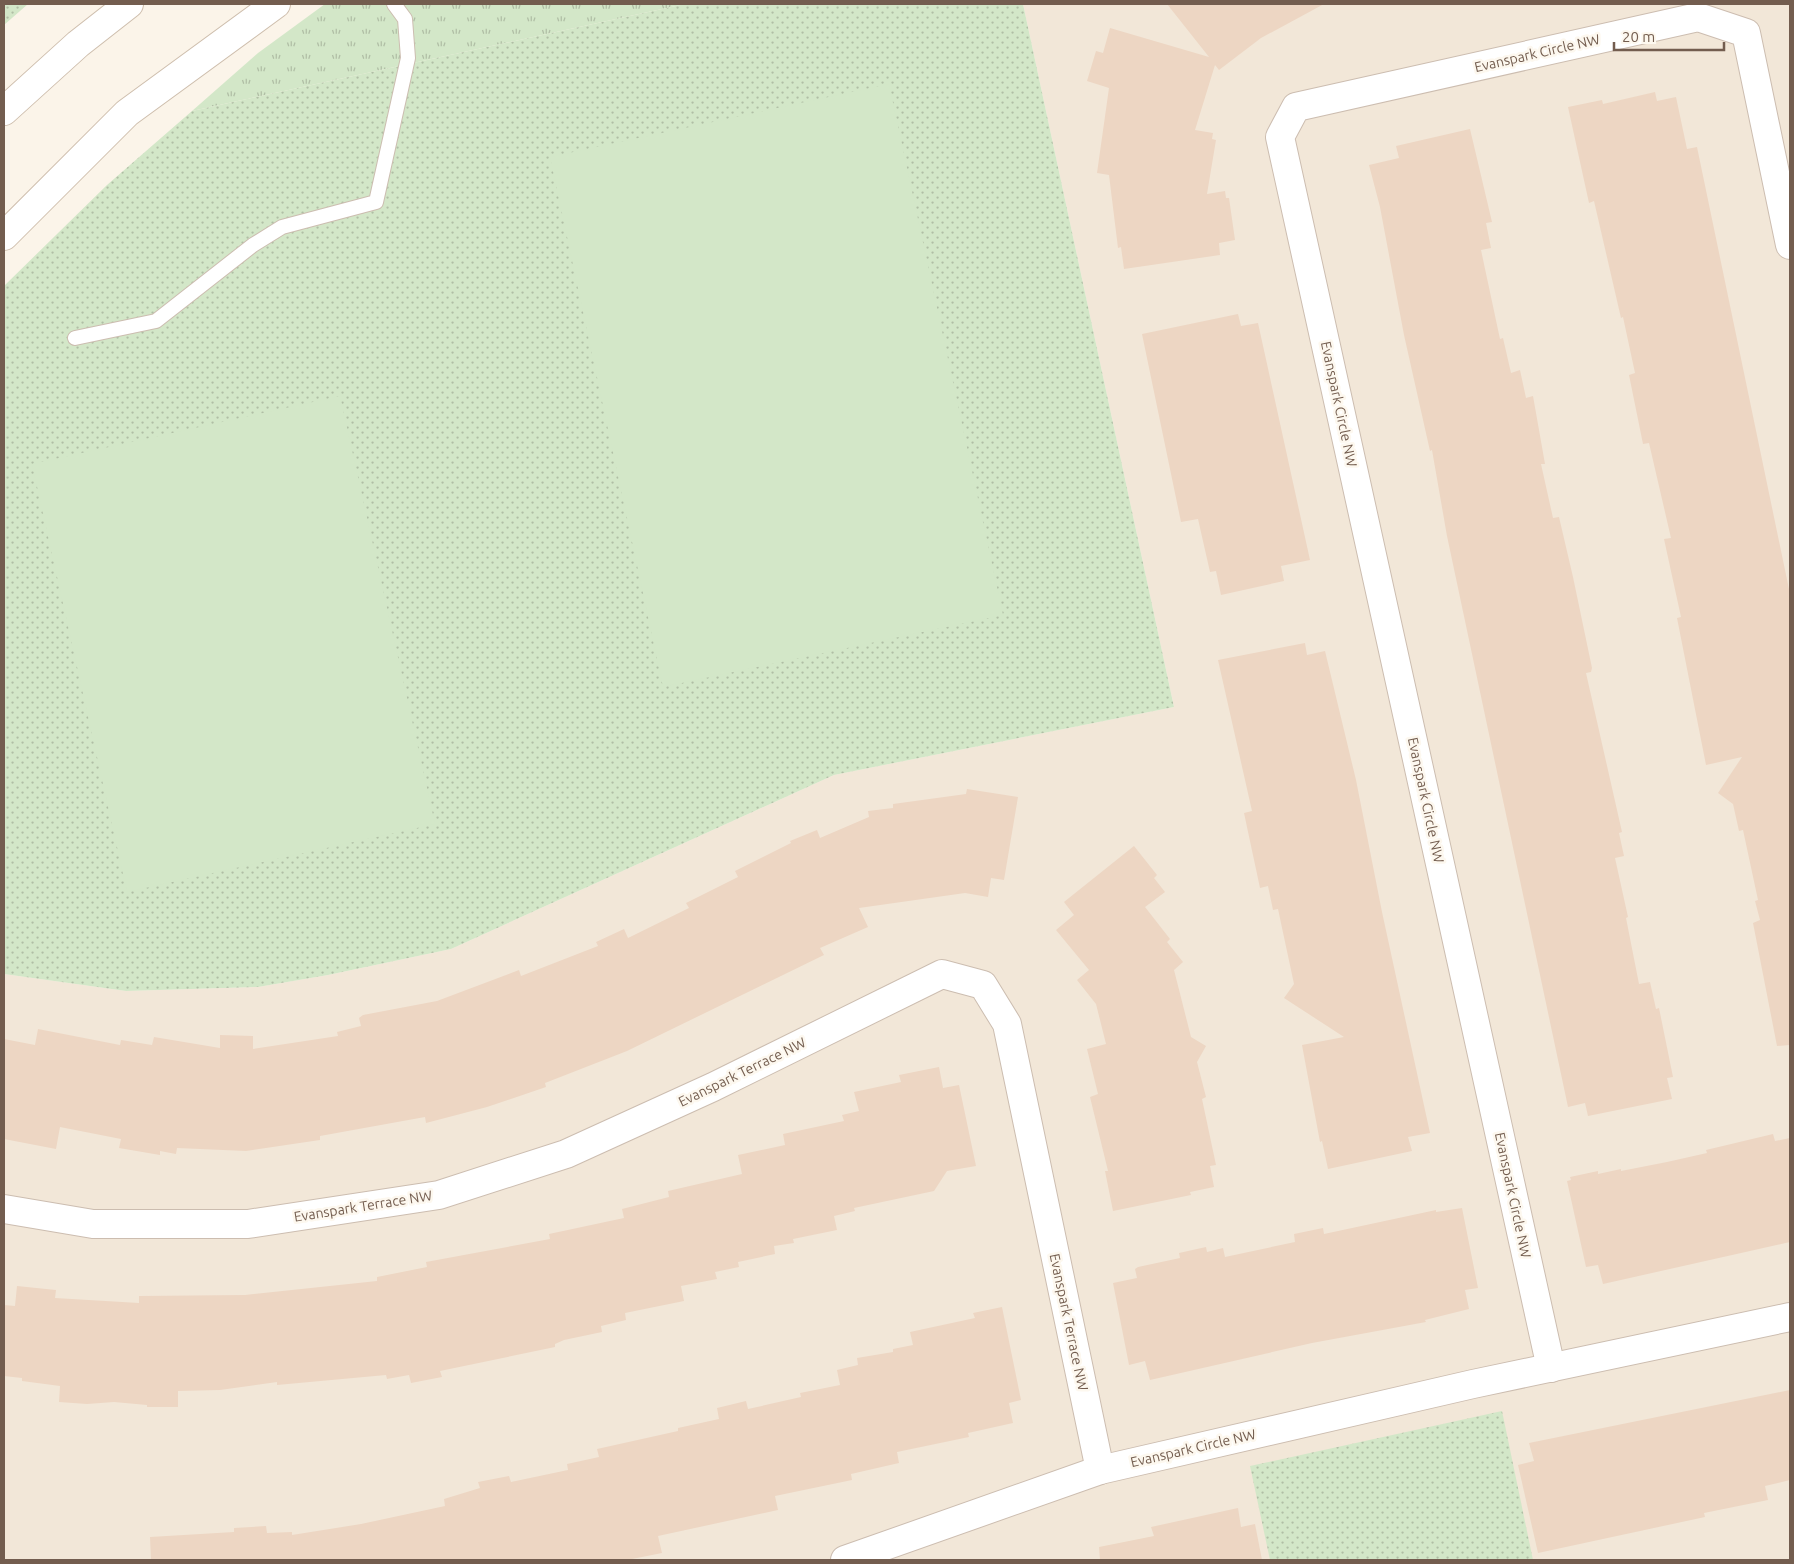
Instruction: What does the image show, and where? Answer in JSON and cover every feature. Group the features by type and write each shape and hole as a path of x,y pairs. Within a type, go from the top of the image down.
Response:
{"street":[{"path":"4,111 78,44 129,4"},
{"path":"4,236 128,113 276,4"},
{"name":"Evanspark Circle NW","path":"1551,1368 1280,137 1296,107 1698,17 1746,33 1790,245"},
{"name":"Evanspark Terrace NW","path":"4,1209 93,1224 248,1224 439,1195 566,1154 722,1083 942,974 983,985 1007,1024 1100,1470"},
{"name":"Evanspark Circle NW","path":"845,1560 1100,1470 1551,1368 1790,1317"}],"lane":[{"path":"75,338 156,321 253,245 282,226 376,202 408,58 405,19 394,4"}],"shaded area":[{"path":"1023,4 1790,4 1790,1560 4,1560 4,974 126,991 258,987 328,975 451,949 834,775 1174,707"}],"green space":[{"path":"4,4 28,4 4,25"},
{"path":"325,4 685,4 192,111 258,53"},
{"path":"685,4 1023,4 1174,707 834,775 451,949 328,975 258,987 126,991 4,974 4,286 107,185 192,111"},
{"path":"889,84 1003,615 663,687 550,157"},
{"path":"340,396 435,824 127,892 32,464"},
{"path":"1502,1411 1533,1560 1270,1560 1250,1466"}],"building":[{"path":"1167,4 1324,4 1261,38 1219,70 1215,65 1195,130 1213,133 1212,139 1216,140 1207,194 1225,191 1226,198 1229,198 1235,240 1219,243 1220,255 1124,269 1121,247 1118,248 1109,175 1097,173 1109,88 1087,81 1096,51 1103,53 1110,28 1209,57"},
{"path":"1655,92 1657,101 1676,97 1687,149 1697,147 1790,594 1790,1045 1777,1046 1753,923 1760,920 1755,901 1758,900 1743,830 1739,831 1733,804 1718,793 1742,757 1706,765 1677,618 1681,617 1664,539 1671,538 1649,443 1643,444 1629,375 1635,373 1623,317 1621,318 1594,201 1589,203 1568,107 1602,100 1603,104"},
{"path":"1470,129 1492,222 1486,223 1491,248 1481,250 1500,339 1503,338 1511,373 1520,370 1526,398 1533,396 1545,464 1541,464 1553,518 1559,517 1573,577 1592,668 1591,672 1586,673 1622,832 1619,833 1624,856 1615,858 1628,917 1626,918 1639,984 1650,982 1656,1009 1659,1008 1673,1077 1667,1078 1672,1099 1588,1116 1585,1103 1568,1107 1447,536 1432,450 1430,451 1404,335 1380,207 1369,165 1399,158 1396,146"},
{"path":"1238,314 1241,326 1258,323 1310,560 1281,566 1284,581 1221,595 1216,571 1210,572 1198,519 1181,522 1142,334"},
{"path":"1305,643 1307,655 1325,651 1356,780 1382,912 1430,1133 1408,1137 1412,1151 1328,1169 1322,1141 1320,1142 1302,1045 1344,1037 1284,998 1294,984 1278,909 1273,910 1268,886 1260,888 1244,813 1252,811 1218,660"},
{"path":"967,789 1018,797 1004,880 991,878 988,897 965,893 859,908 868,927 820,948 824,955 627,1051 545,1083 546,1087 487,1107 426,1123 425,1117 320,1136 320,1140 246,1151 177,1148 176,1154 160,1151 160,1155 119,1148 121,1139 60,1127 56,1149 4,1139 4,1039 35,1045 38,1029 120,1045 121,1040 152,1045 154,1037 220,1048 220,1035 253,1036 253,1049 338,1036 337,1032 361,1026 359,1018 363,1015 437,1001 519,970 521,976 598,946 596,942 624,929 628,938 689,908 686,903 738,877 735,871 791,843 790,841 817,830 820,838 869,817 868,811 893,808 893,804 966,794"},
{"path":"1134,846 1157,875 1154,878 1165,892 1145,907 1170,939 1167,942 1183,962 1174,970 1191,1037 1206,1046 1197,1062 1206,1097 1202,1099 1216,1165 1210,1166 1214,1187 1190,1192 1191,1195 1113,1211 1105,1171 1108,1171 1090,1097 1098,1094 1087,1049 1106,1044 1096,1004 1077,980 1089,970 1056,930 1074,915 1064,902"},
{"path":"939,1067 943,1088 959,1085 976,1166 947,1171 934,1191 854,1208 855,1211 834,1216 837,1230 793,1239 794,1243 774,1246 775,1254 738,1262 739,1267 715,1272 717,1279 681,1286 684,1301 625,1313 626,1320 601,1326 602,1332 564,1340 555,1344 555,1347 440,1371 442,1377 411,1383 409,1375 387,1379 386,1375 277,1385 277,1382 220,1390 178,1391 178,1407 147,1407 147,1405 114,1402 87,1404 59,1402 60,1386 22,1381 22,1378 4,1376 4,1305 15,1306 17,1286 56,1290 55,1298 139,1303 139,1296 245,1295 377,1281 377,1277 427,1267 426,1262 550,1239 549,1234 624,1218 622,1209 669,1197 668,1191 742,1174 738,1155 785,1145 783,1134 844,1121 842,1115 859,1111 854,1092 901,1082 899,1075"},
{"path":"1773,1134 1775,1141 1790,1138 1790,1242 1603,1284 1598,1265 1586,1267 1567,1181 1571,1180 1570,1177 1598,1171 1598,1174 1621,1169 1621,1171 1667,1162 1707,1153 1706,1150"},
{"path":"1462,1208 1478,1288 1465,1290 1469,1309 1425,1320 1426,1322 1312,1343 1150,1380 1145,1361 1129,1365 1113,1283 1137,1278 1135,1269 1138,1267 1180,1258 1179,1253 1206,1247 1207,1252 1223,1248 1225,1257 1295,1242 1294,1234 1323,1228 1324,1234 1436,1210 1436,1212"},
{"path":"1002,1307 1021,1400 1009,1403 1013,1423 968,1433 969,1437 897,1452 899,1463 851,1474 852,1480 775,1496 778,1510 658,1536 662,1553 627,1560 151,1560 150,1537 234,1532 234,1528 266,1526 267,1533 292,1532 292,1535 361,1524 445,1506 444,1499 480,1488 478,1482 509,1476 511,1482 568,1470 567,1464 599,1457 597,1449 678,1431 678,1428 719,1419 717,1408 746,1401 748,1409 801,1397 800,1393 840,1385 837,1370 858,1365 857,1358 893,1352 893,1349 913,1345 910,1332 975,1318 973,1313"},
{"path":"1790,1390 1790,1480 1765,1486 1768,1500 1704,1513 1705,1517 1538,1553 1518,1465 1534,1461 1529,1443"},
{"path":"1238,1508 1241,1527 1255,1524 1262,1560 1100,1560 1099,1547 1154,1536 1151,1527"}]}
